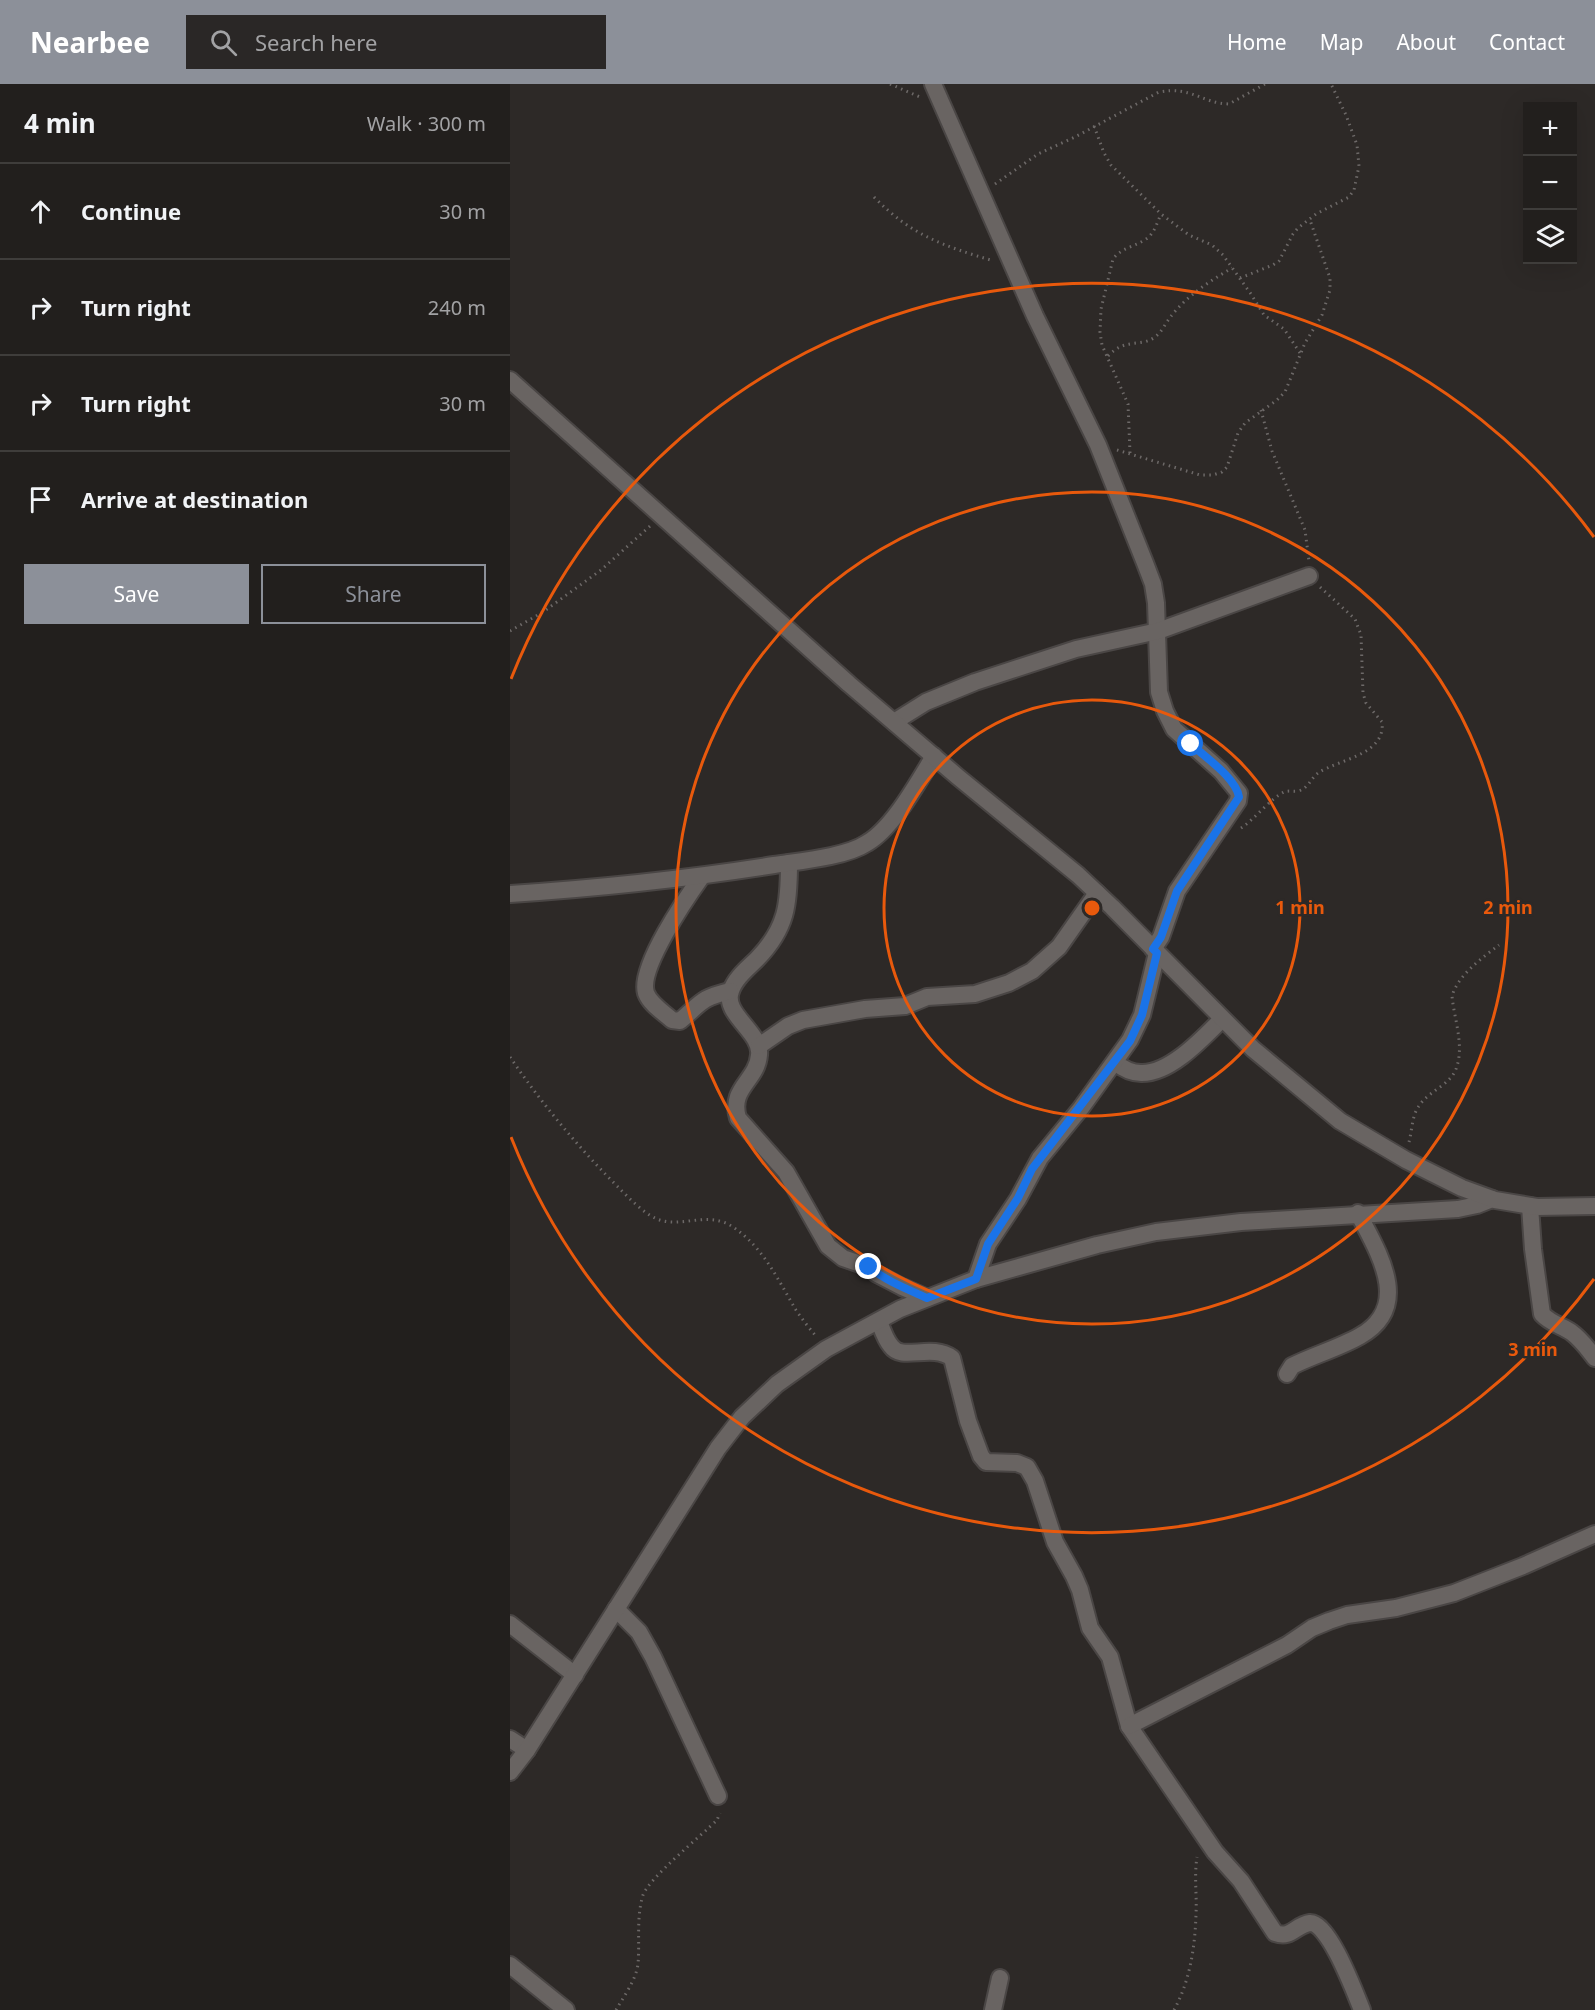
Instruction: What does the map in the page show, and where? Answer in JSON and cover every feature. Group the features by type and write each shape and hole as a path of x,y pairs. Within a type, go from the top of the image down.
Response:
{"street":[{"path":"933,84 1012,266 1066,383 1098,445 1153,584 1158,631 1160,692 1165,711 1174,729 1221,771 1237,789 1239,797 1177,891 1155,951 1142,1015 1130,1041 1032,1169 1018,1198 988,1244 976,1279"},
{"path":"510,380 894,722 1096,892 1222,1019 1270,1063 1340,1120 1406,1160 1462,1188 1492,1199 1530,1206 1595,1206"},
{"path":"894,722 926,702 975,682 1076,649 1158,631 1309,576"},
{"path":"510,894 619,886 702,876 789,863 839,853 867,844 881,832 896,813 934,756"},
{"path":"789,863 787,906 779,931 768,947 735,982 730,991 731,1005 759,1046 759,1058 755,1069 741,1088 736,1100 735,1108 738,1118 786,1172 828,1246 843,1257 869,1267 877,1274 927,1298"},
{"path":"702,876 675,917 650,964 646,974 646,992 651,1001 676,1022 680,1021 700,1001 730,991"},
{"path":"759,1046 776,1033 803,1020 865,1009 905,1006 927,997 975,994 1009,983 1032,971 1051,955 1071,931 1096,892"},
{"path":"1115,1062 1131,1072 1151,1072 1167,1065 1194,1047 1222,1019"},
{"path":"510,1772 527,1750 718,1448 741,1417 777,1384 826,1349 927,1298 976,1279 1096,1245 1156,1232 1241,1222 1358,1213 1458,1209 1492,1199"},
{"path":"1530,1206 1542,1314 1572,1333 1595,1358"},
{"path":"1287,1374 1292,1366 1362,1335 1378,1320 1385,1308 1389,1290 1387,1277 1378,1252 1358,1213"},
{"path":"879,1321 892,1348 899,1353 944,1352 952,1358 968,1421 981,1456 986,1462 1017,1463 1027,1467 1035,1480 1055,1542 1080,1590 1090,1628 1110,1657 1129,1726 1200,1831 1241,1881 1275,1933 1283,1936 1312,1923 1320,1927 1341,1960 1362,2010"},
{"path":"1129,1726 1287,1645 1312,1628 1347,1615 1396,1608 1454,1593 1595,1534"},
{"path":"616,1609 639,1632 653,1657 718,1796"},
{"path":"510,1624 575,1675"},
{"path":"510,1739 527,1750"},
{"path":"510,1965 566,2010"},
{"path":"993,2010 1000,1978"}],"path":[{"path":"890,84 905,89 943,109"},
{"path":"980,192 1038,154 1159,92 1174,90 1194,93 1222,104 1229,104 1265,84"},
{"path":"1240,278 1263,271 1279,261 1293,234 1310,220 1349,197 1354,190 1359,166 1357,145 1346,115 1330,84"},
{"path":"1094,126 1111,165 1161,214 1189,235 1212,245 1223,255 1264,315 1284,329 1300,353"},
{"path":"874,197 891,215 909,228 951,248 1012,266"},
{"path":"1130,453 1128,404 1102,345 1100,324 1108,273 1113,258 1118,252 1146,239 1161,214"},
{"path":"1098,445 1200,475 1213,475 1222,472 1227,467 1241,428 1285,392 1300,353 1322,315 1330,290 1330,278 1310,220"},
{"path":"1108,356 1121,345 1148,341 1156,337 1172,314 1185,302 1206,283 1232,267"},
{"path":"1235,832 1255,819 1283,793 1298,791 1306,787 1315,775 1373,746 1383,730 1382,722 1366,703 1363,693 1361,635 1355,619 1309,576 1305,530 1272,451 1261,410"},
{"path":"510,631 543,612 601,570 661,516"},
{"path":"1406,1160 1417,1108 1426,1095 1453,1076 1458,1065 1458,1042 1452,996 1454,989 1480,960 1499,945"},
{"path":"510,1057 547,1109 596,1165 650,1215 668,1222 715,1219 732,1226 758,1248 773,1268 797,1311 826,1349"},
{"path":"616,2010 630,1987 638,1966 638,1931 643,1895 652,1880 717,1820 720,1812 718,1796"},
{"path":"1174,2010 1192,1962 1196,1913 1195,1869 1200,1831"}],"route":[{"path":"869,1267 877,1274 927,1298 976,1279 988,1244 1009,1214 1032,1169 1051,1142 1081,1108 1130,1041 1142,1015 1149,990 1157,953 1153,949 1161,937 1177,891 1230,814 1239,797 1237,789 1221,771 1191,744"}]}
